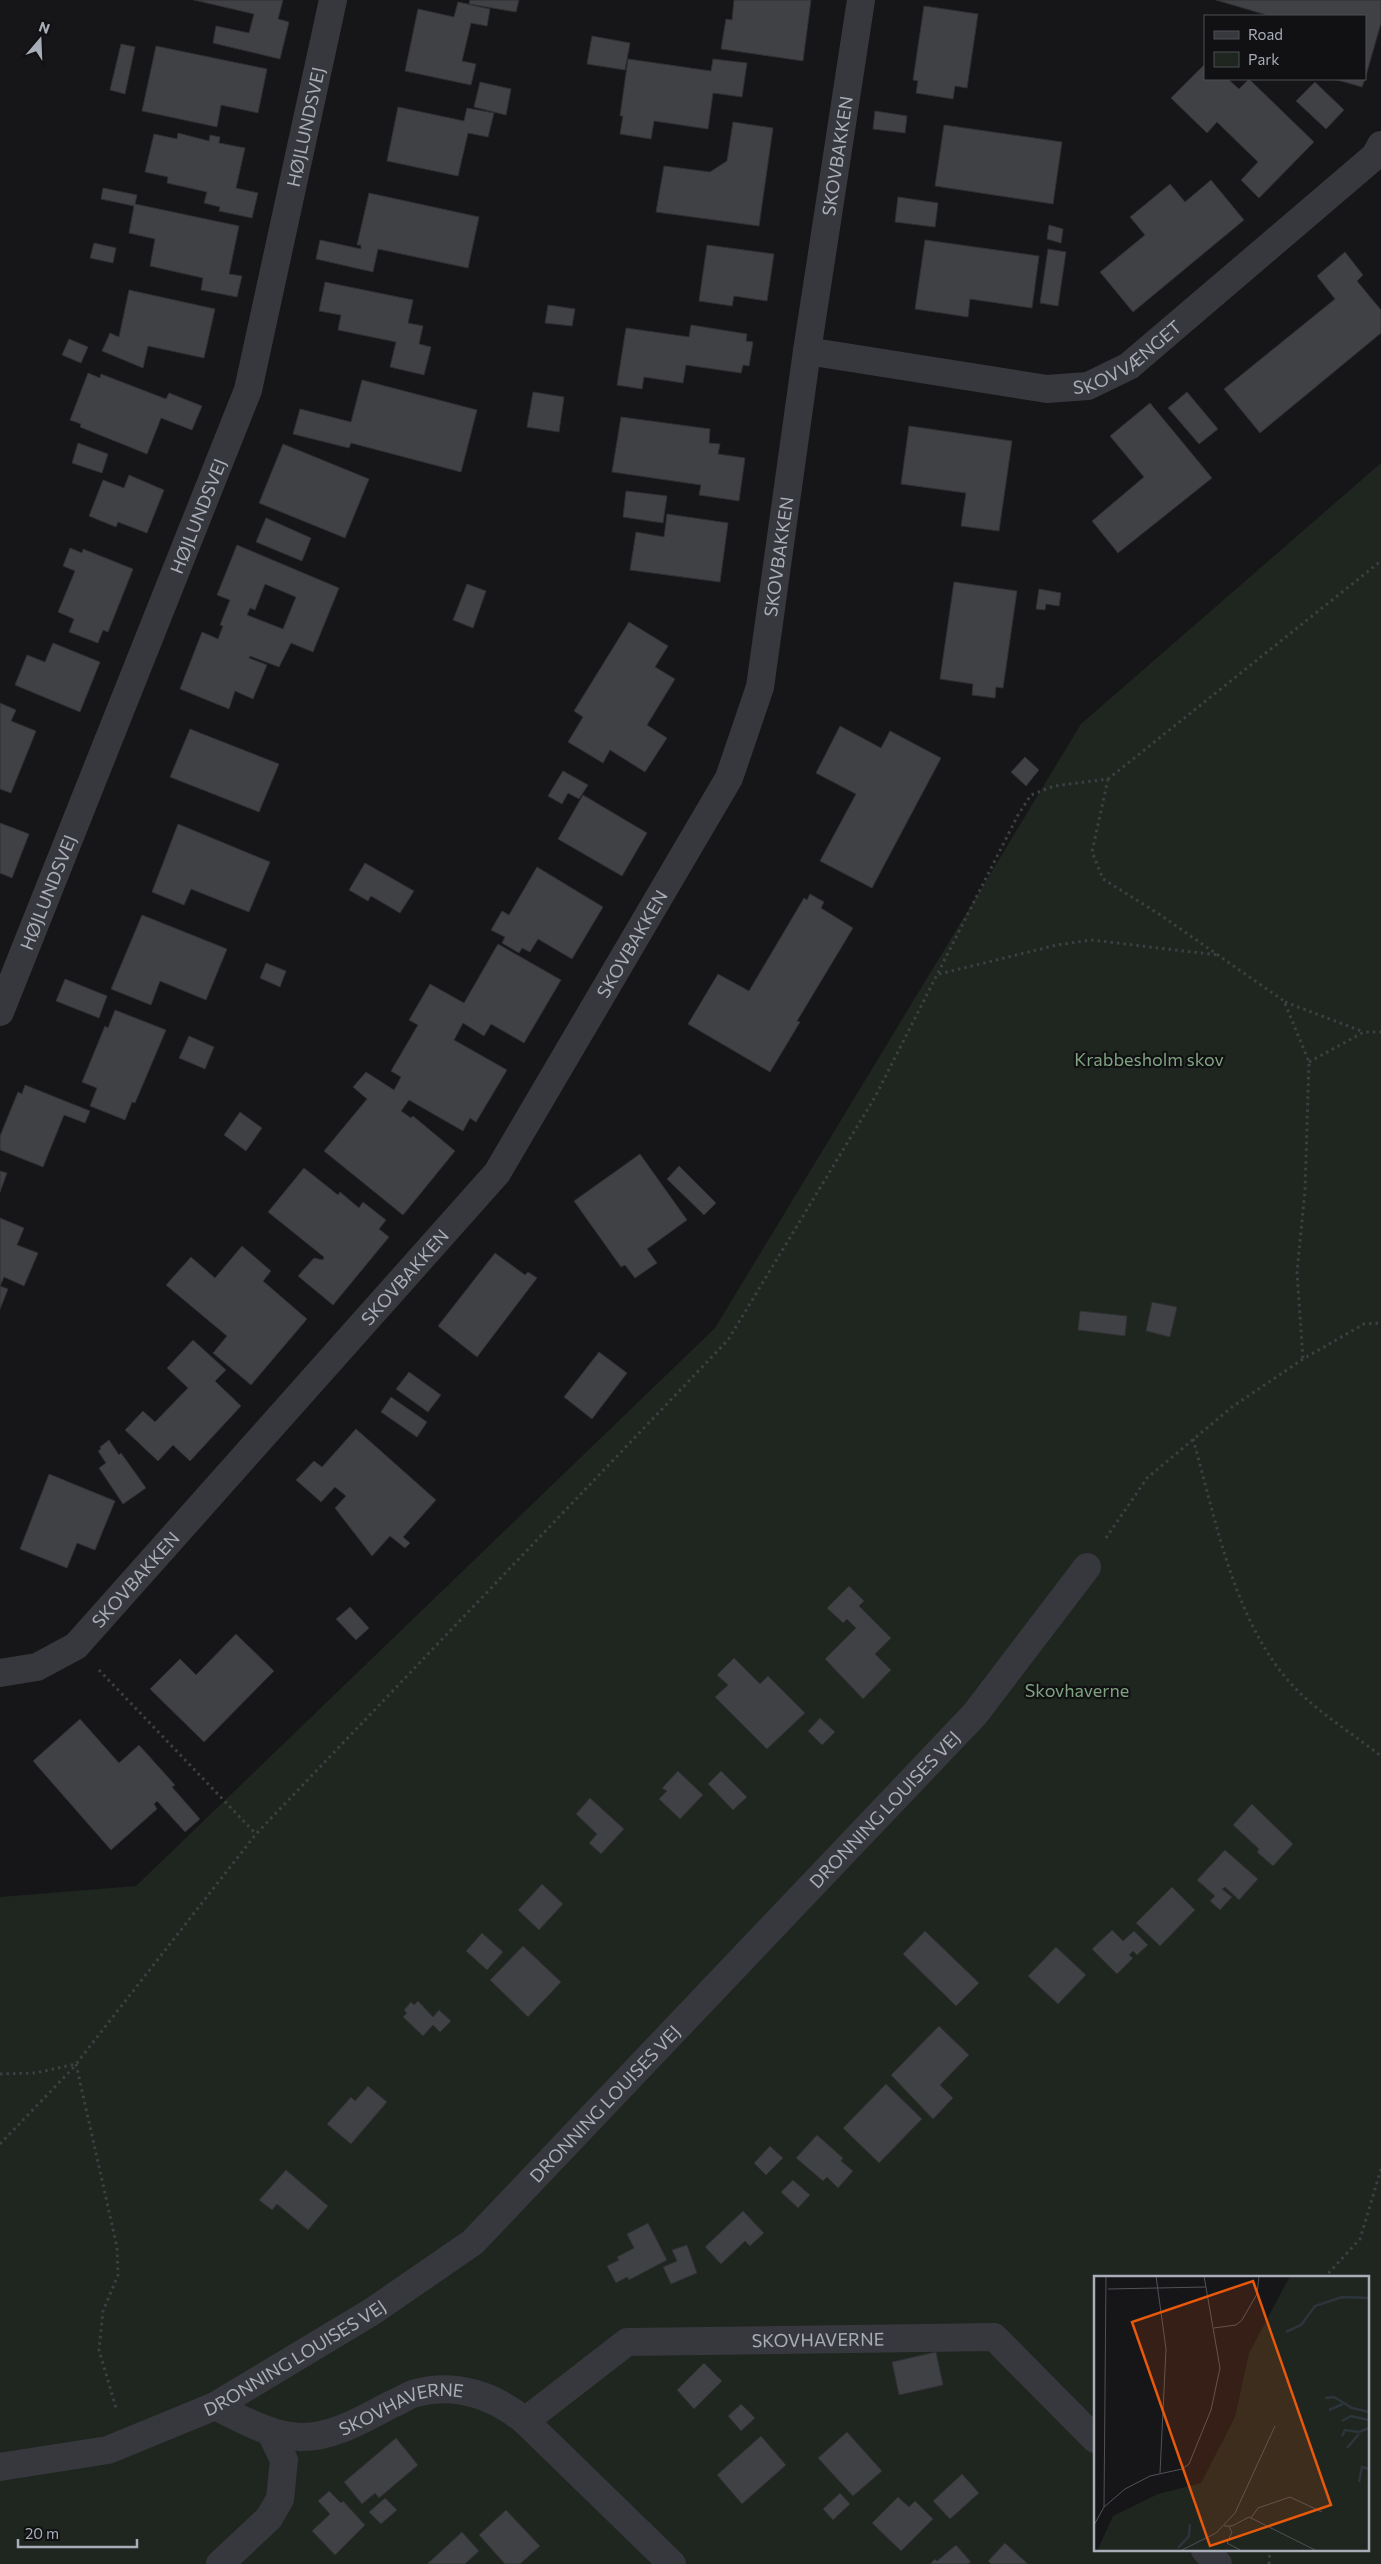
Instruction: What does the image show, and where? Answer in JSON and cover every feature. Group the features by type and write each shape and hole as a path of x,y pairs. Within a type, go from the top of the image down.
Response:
{"street":[{"name":"HØJLUNDSVEJ","path":"0,1012 248,390 333,0"},
{"name":"SKOVBAKKEN","path":"0,1673 37,1667 76,1646 497,1173 729,778 760,687 807,350 861,0"},
{"name":"SKOVVÆNGET","path":"807,350 1047,389 1088,386 1129,366 1375,156 1381,146"},
{"name":"DRONNING LOUISES VEJ","path":"0,2467 108,2450 215,2406 373,2311 473,2242 975,1714 1086,1567"},
{"name":"SKOVHAVERNE","path":"525,2421 627,2342 994,2337 1094,2438"},
{"name":"SKOVHAVERNE","path":"215,2406 270,2431 301,2437 326,2433 350,2426 416,2393 447,2390 483,2394 506,2405 525,2421 672,2564"},
{"path":"220,2564 269,2518 280,2499 284,2460 270,2431"},
{"path":"1207,2552 1218,2564"}],"path":[{"path":"0,2144 76,2064 256,1834 728,1340 875,1097 1018,815 1031,795 1054,786 1108,779 1381,561"},
{"path":"1108,779 1092,852 1103,879 1220,955 1284,1001 1364,1032 1381,1032"},
{"path":"938,974 1057,945 1090,940 1220,955"},
{"path":"1284,1001 1309,1062 1305,1190 1297,1272 1303,1359"},
{"path":"1309,1062 1364,1032"},
{"path":"1086,1567 1147,1478 1232,1407 1303,1359 1364,1324 1381,1323"},
{"path":"1194,1439 1239,1600 1266,1649 1299,1692 1381,1756"},
{"path":"76,1646 256,1834"},
{"path":"0,2074 35,2073 76,2064"},
{"path":"76,2064 117,2246 118,2275 103,2311 99,2350 122,2427 129,2442"},
{"path":"1326,2276 1360,2239 1381,2170"}],"green space":[{"path":"1381,463 1381,2564 0,2564 0,1897 136,1886 715,1328 1081,724"}],"building":[{"path":"194,0 283,0 278,19 289,22 280,59 213,43 216,26 249,33 254,14"},
{"path":"470,0 519,0 516,12 469,4"},
{"path":"734,0 811,0 803,61 721,49 726,19 732,20"},
{"path":"1216,0 1381,0 1381,23 1366,76 1366,15 1267,15"},
{"path":"458,2 490,9 487,26 471,23 462,61 476,64 471,85 405,71 418,9 454,17"},
{"path":"924,6 978,14 967,88 955,86 953,99 916,93 918,81 913,80"},
{"path":"592,36 630,43 625,70 587,64"},
{"path":"121,44 135,47 125,94 110,90"},
{"path":"156,46 267,69 258,113 221,105 217,127 142,111"},
{"path":"628,59 711,71 713,59 747,63 742,97 713,93 708,129 654,121 651,139 620,134 623,116 620,116"},
{"path":"1204,65 1204,80 1229,80 1239,89 1250,80 1314,142 1259,198 1241,180 1258,162 1217,122 1207,133 1171,98"},
{"path":"1338,80 1365,80 1362,87"},
{"path":"480,82 511,89 506,115 474,107"},
{"path":"1315,82 1344,110 1326,129 1296,101"},
{"path":"398,107 464,121 467,108 494,113 488,137 468,133 458,176 387,161"},
{"path":"875,111 907,116 905,133 873,129"},
{"path":"733,122 773,128 759,226 656,212 664,166 710,172 727,161"},
{"path":"944,125 1062,142 1053,204 935,186"},
{"path":"178,133 209,141 210,135 220,137 219,143 245,148 236,188 258,193 252,218 219,211 220,207 204,203 207,192 167,183 168,177 145,172 154,134 177,139"},
{"path":"1211,180 1244,220 1133,312 1100,272 1145,235 1130,217 1170,184 1185,202"},
{"path":"103,188 137,195 135,204 239,226 229,274 242,276 237,297 201,290 203,278 150,266 155,239 129,233 134,206 101,199"},
{"path":"369,193 479,217 468,268 378,249 373,272 316,259 320,240 361,249 361,245 357,245"},
{"path":"898,197 938,203 935,227 895,222"},
{"path":"1049,225 1063,229 1061,243 1047,239"},
{"path":"925,240 1039,256 1032,308 970,299 968,317 915,309"},
{"path":"94,243 116,248 113,263 90,258"},
{"path":"707,245 774,254 767,301 734,296 732,306 699,301"},
{"path":"1048,249 1066,252 1058,306 1040,303"},
{"path":"1345,252 1363,275 1357,281 1381,310 1381,333 1260,433 1224,389 1335,299 1317,276"},
{"path":"325,282 413,300 408,323 423,326 419,344 431,347 424,375 390,367 396,342 338,330 341,315 319,311"},
{"path":"129,290 215,309 204,358 148,346 143,368 102,351 110,333 119,337"},
{"path":"548,305 575,309 572,326 545,323"},
{"path":"691,325 747,334 746,341 753,342 749,366 743,365 741,373 686,365 683,383 644,377 642,389 617,385 626,328 689,337"},
{"path":"69,339 88,347 81,363 62,355"},
{"path":"88,373 100,378 101,374 166,399 169,393 202,406 192,430 161,418 147,454 80,427 81,424 70,420"},
{"path":"362,380 477,410 461,472 351,443 349,448 293,434 300,409 351,422"},
{"path":"533,392 564,397 559,432 527,427"},
{"path":"1187,392 1218,429 1199,444 1168,408"},
{"path":"1150,403 1212,478 1118,553 1092,521 1144,477 1110,436"},
{"path":"621,417 710,429 709,443 720,444 718,454 745,458 739,501 699,495 701,485 612,472"},
{"path":"909,426 1012,441 999,531 961,526 966,493 901,484"},
{"path":"78,443 108,454 102,473 72,463"},
{"path":"283,444 369,479 345,538 259,503"},
{"path":"129,475 164,490 147,533 118,522 116,527 89,516 103,480 124,488"},
{"path":"626,491 667,496 663,523 623,517"},
{"path":"667,514 728,523 720,582 630,570 636,532 664,537"},
{"path":"266,518 311,538 302,561 256,542"},
{"path":"237,545 339,588 313,652 291,643 279,667 250,656 249,658 267,665 253,699 235,691 229,709 180,689 202,632 218,639 223,626 220,625 230,600 217,595","holes":["265,584 296,597 283,629 247,615 250,608 255,610"]},
{"path":"70,548 82,553 83,549 133,569 108,632 103,630 98,643 69,632 74,619 58,612 75,571 63,566"},
{"path":"954,582 1017,591 1003,688 996,687 995,698 972,695 973,684 940,679"},
{"path":"467,584 486,591 473,628 453,620"},
{"path":"1039,589 1061,593 1059,606 1046,604 1045,610 1036,609"},
{"path":"629,622 668,646 655,667 675,679 647,725 667,738 645,772 610,750 603,763 568,742 583,717 574,711"},
{"path":"53,643 100,662 80,712 15,685 27,655 45,662"},
{"path":"0,703 16,710 11,721 36,731 11,793 0,789"},
{"path":"840,726 881,748 890,731 941,758 872,888 820,861 856,794 816,773"},
{"path":"190,729 279,764 259,812 170,777"},
{"path":"1025,757 1039,770 1026,786 1011,772"},
{"path":"563,771 588,785 579,799 568,793 562,804 548,796"},
{"path":"583,795 647,833 622,876 558,839"},
{"path":"0,823 29,834 12,878 0,873"},
{"path":"178,824 270,862 249,912 191,889 184,905 152,892"},
{"path":"365,863 414,891 400,913 371,896 368,901 349,890"},
{"path":"537,867 603,907 572,959 538,939 530,952 522,948 519,953 502,943 505,937 491,930 502,911 509,915"},
{"path":"810,894 824,902 821,908 853,928 797,1021 800,1022 770,1072 688,1024 718,974 749,991 804,898 807,900"},
{"path":"142,915 227,949 206,1000 160,981 151,1005 111,989"},
{"path":"498,944 561,980 524,1043 491,1024 484,1036 463,1023 454,1040 507,1070 476,1122 470,1118 463,1131 409,1100 401,1111 411,1118 413,1116 455,1151 403,1215 324,1151 367,1099 353,1087 366,1072 394,1090 401,1077 391,1071 418,1025 409,1020 430,984 464,1003"},
{"path":"266,963 286,971 280,987 260,978"},
{"path":"65,979 107,996 99,1018 56,1001"},
{"path":"115,1010 166,1030 135,1103 132,1102 125,1120 90,1106 97,1088 82,1082 105,1026 108,1028"},
{"path":"189,1036 214,1047 205,1069 179,1058"},
{"path":"25,1085 90,1111 85,1123 64,1115 43,1167 0,1150 0,1136 18,1092 22,1094"},
{"path":"240,1112 262,1128 246,1151 224,1135"},
{"path":"640,1154 687,1220 647,1249 657,1263 635,1278 625,1265 621,1267 574,1201"},
{"path":"679,1166 716,1203 704,1215 667,1179"},
{"path":"304,1168 338,1195 340,1192 359,1208 363,1202 386,1220 379,1229 389,1237 333,1305 298,1276 314,1258 323,1260 324,1257 268,1212"},
{"path":"0,1171 7,1173 0,1192"},
{"path":"0,1218 24,1228 17,1245 38,1253 24,1286 4,1277 0,1286"},
{"path":"242,1246 271,1271 263,1281 307,1319 251,1385 213,1353 227,1336 166,1285 191,1257 215,1278"},
{"path":"495,1253 525,1275 528,1272 537,1278 477,1357 438,1326"},
{"path":"0,1286 8,1289 0,1309"},
{"path":"1152,1302 1177,1307 1170,1337 1146,1331"},
{"path":"1080,1311 1127,1316 1125,1336 1078,1330"},
{"path":"193,1340 226,1370 215,1381 241,1406 190,1461 173,1445 158,1461 125,1430 143,1411 155,1422 188,1388 167,1368"},
{"path":"599,1352 627,1373 592,1419 564,1397"},
{"path":"409,1372 441,1395 428,1412 396,1389"},
{"path":"391,1397 427,1422 417,1437 381,1412"},
{"path":"356,1429 436,1500 403,1537 410,1543 405,1548 390,1536 372,1556 335,1508 346,1496 335,1487 321,1502 296,1480 314,1461 322,1467"},
{"path":"109,1440 119,1455 121,1453 146,1488 123,1504 99,1468 106,1463 98,1451"},
{"path":"49,1474 115,1501 95,1550 77,1543 67,1568 20,1549"},
{"path":"849,1586 864,1601 859,1606 891,1638 875,1654 891,1670 863,1699 825,1659 856,1628 847,1619 843,1623 827,1608"},
{"path":"350,1607 369,1628 356,1640 336,1619"},
{"path":"236,1634 274,1671 204,1742 150,1689 180,1659 196,1675"},
{"path":"734,1658 760,1684 768,1676 805,1713 767,1749 715,1697 728,1685 717,1675"},
{"path":"820,1718 835,1732 822,1745 808,1731"},
{"path":"80,1719 119,1763 139,1745 175,1785 172,1787 200,1819 185,1832 157,1801 154,1804 157,1809 111,1850 33,1761"},
{"path":"678,1771 703,1795 680,1819 659,1799 667,1791 662,1788"},
{"path":"721,1771 747,1797 733,1810 708,1784"},
{"path":"590,1798 624,1829 601,1854 589,1843 597,1834 576,1814"},
{"path":"1252,1804 1293,1844 1273,1866 1257,1852 1259,1849 1233,1825"},
{"path":"1225,1850 1258,1879 1239,1900 1225,1887 1222,1889 1232,1897 1220,1910 1210,1901 1215,1896 1197,1880"},
{"path":"542,1884 563,1904 539,1930 518,1910"},
{"path":"1172,1887 1195,1910 1160,1946 1136,1923"},
{"path":"1112,1930 1123,1941 1134,1931 1148,1945 1137,1955 1133,1951 1129,1955 1133,1958 1117,1974 1092,1949"},
{"path":"925,1931 979,1983 956,2006 903,1954"},
{"path":"482,1933 503,1952 487,1970 466,1951"},
{"path":"523,1946 561,1982 528,2017 490,1980"},
{"path":"1056,1947 1086,1975 1058,2004 1028,1976"},
{"path":"418,2001 433,2017 439,2010 451,2021 440,2032 433,2025 423,2036 403,2017 407,2013 404,2010 411,2002 414,2005"},
{"path":"939,2026 969,2055 940,2085 953,2098 933,2119 891,2075"},
{"path":"886,2084 922,2119 879,2163 843,2128"},
{"path":"368,2086 387,2102 351,2144 327,2124 351,2097 355,2101"},
{"path":"817,2135 843,2158 841,2161 853,2171 838,2188 827,2177 823,2181 796,2158"},
{"path":"770,2146 783,2158 766,2175 754,2163"},
{"path":"286,2170 328,2206 308,2230 277,2204 272,2210 259,2200"},
{"path":"793,2180 810,2195 798,2208 781,2192"},
{"path":"743,2211 764,2233 750,2246 745,2241 721,2264 705,2247"},
{"path":"648,2223 667,2260 629,2280 627,2277 616,2283 607,2266 619,2260 617,2257 634,2248 627,2234"},
{"path":"687,2245 697,2273 671,2284 663,2267 677,2261 672,2250"},
{"path":"936,2352 943,2385 899,2395 892,2362"},
{"path":"704,2363 722,2381 694,2409 677,2390"},
{"path":"741,2404 755,2418 741,2431 728,2416"},
{"path":"847,2432 882,2471 853,2496 818,2458"},
{"path":"761,2436 786,2465 742,2504 717,2475"},
{"path":"396,2438 418,2465 379,2498 375,2493 362,2504 344,2482"},
{"path":"962,2474 979,2493 950,2519 933,2501"},
{"path":"329,2491 341,2503 343,2501 365,2525 335,2555 312,2531 330,2514 318,2501"},
{"path":"840,2493 850,2504 833,2520 823,2509"},
{"path":"898,2497 909,2507 915,2501 933,2519 901,2551 872,2523"},
{"path":"385,2498 397,2510 381,2524 369,2512"},
{"path":"506,2510 540,2546 520,2564 505,2564 479,2535"},
{"path":"462,2532 479,2551 465,2564 427,2564"},
{"path":"1005,2543 1028,2564 991,2564 988,2561"},
{"path":"956,2545 971,2562 968,2564 930,2564 935,2559 937,2561"}],"park label":[{"name":"Krabbesholm skov","path":"1149,1059"},
{"name":"Skovhaverne","path":"1077,1690"}]}
